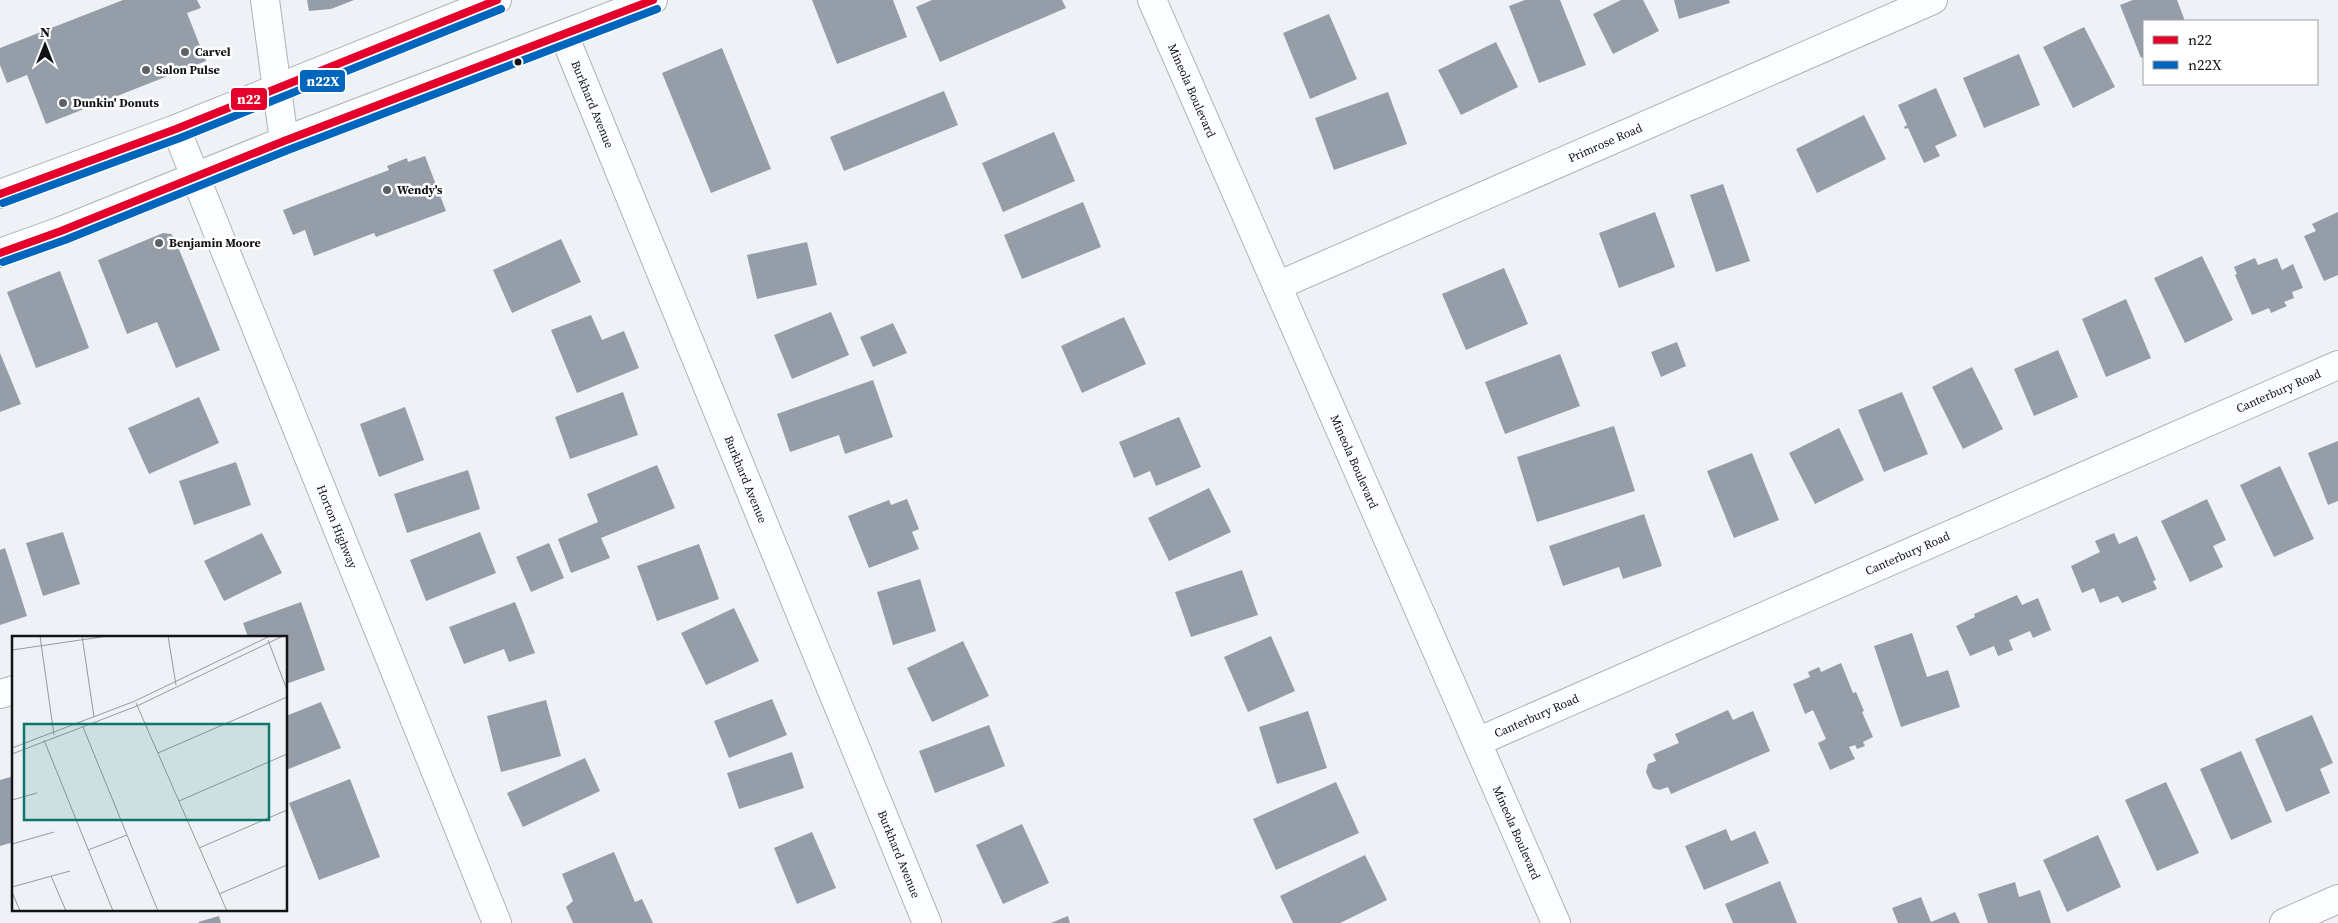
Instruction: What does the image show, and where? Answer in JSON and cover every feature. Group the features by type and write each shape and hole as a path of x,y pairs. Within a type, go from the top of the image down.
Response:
{"street":[{"path":"265,0 284,141"},
{"path":"0,194 176,129 497,0"},
{"path":"0,253 61,231 284,141 653,0"},
{"name":"Mineola Boulevard","path":"1152,0 1556,923"},
{"name":"Primrose Road","path":"1277,286 1933,0"},
{"name":"Burkhard Avenue","path":"564,35 927,923"},
{"name":"Horton Highway","path":"176,129 497,923"},
{"name":"Canterbury Road","path":"1477,742 2338,365"},
{"path":"2284,923 2338,899"}],"building":[{"path":"123,0 197,0 201,8 187,13 206,61 46,124 27,75 7,83 0,65 0,48"},
{"path":"307,0 354,0 331,9 309,11"},
{"path":"812,0 893,0 907,37 837,64"},
{"path":"932,0 1062,0 1066,8 940,62 916,7"},
{"path":"1525,0 1560,0 1586,65 1539,83 1509,6"},
{"path":"1621,0 1643,0 1659,31 1613,54 1593,14"},
{"path":"1674,0 1729,0 1730,3 1679,19"},
{"path":"2133,0 2177,0 2185,20 2143,20 2143,57 2141,58 2120,5"},
{"path":"1329,14 1357,79 1310,99 1283,33"},
{"path":"2084,27 2115,87 2073,108 2043,47"},
{"path":"1496,42 1518,87 1461,115 1438,70"},
{"path":"722,48 771,169 711,193 662,73"},
{"path":"2019,54 2040,105 1984,128 1963,78"},
{"path":"1936,88 1957,136 1935,146 1940,156 1924,163 1908,128 1905,129 1904,127 1907,125 1898,105"},
{"path":"944,91 958,125 844,171 830,137"},
{"path":"1388,92 1407,144 1334,170 1315,118"},
{"path":"1864,115 1886,159 1817,193 1796,149"},
{"path":"1054,132 1075,181 1003,212 982,163"},
{"name":"Wendy's","path":"425,156 446,211 376,237 374,233 314,256 305,230 293,235 283,210 389,170 387,166 407,158 408,162"},
{"path":"1723,184 1750,261 1716,272 1690,195"},
{"path":"1083,202 1101,247 1022,279 1004,235"},
{"path":"1655,212 1675,267 1619,288 1599,233"},
{"path":"2338,212 2338,275 2324,281 2304,236 2316,231 2312,224"},
{"path":"163,233 171,234 174,237 220,350 176,368 157,322 127,334 98,260"},
{"path":"561,239 581,282 512,313 493,270"},
{"path":"807,242 817,285 757,299 747,255"},
{"path":"2202,256 2233,320 2185,343 2154,278"},
{"path":"2255,258 2258,265 2277,258 2282,270 2293,264 2303,288 2292,292 2294,298 2284,302 2287,306 2271,313 2269,308 2252,315 2235,275 2237,274 2234,267"},
{"path":"1504,268 1528,324 1466,350 1442,294"},
{"path":"60,271 89,348 36,368 7,292"},
{"path":"2126,299 2151,358 2106,377 2082,319"},
{"path":"831,312 849,355 792,379 774,335"},
{"path":"591,315 602,340 624,331 639,368 577,393 551,330"},
{"path":"1124,317 1146,364 1082,393 1061,346"},
{"path":"893,323 907,353 873,367 860,337"},
{"path":"1677,342 1686,366 1661,377 1651,352"},
{"path":"2058,350 2078,397 2034,416 2014,369"},
{"path":"0,353 21,404 0,412"},
{"path":"1560,354 1580,406 1505,434 1485,382"},
{"path":"1972,367 2003,429 1963,449 1932,387"},
{"path":"873,380 893,437 845,454 839,435 790,452 777,414"},
{"path":"623,392 638,435 570,459 555,417"},
{"path":"1902,392 1928,454 1884,472 1858,410"},
{"path":"199,397 219,443 149,474 128,428"},
{"path":"405,407 424,460 379,477 360,424"},
{"path":"1179,417 1201,467 1156,486 1150,471 1134,478 1119,442"},
{"path":"1614,426 1635,491 1537,522 1517,457"},
{"path":"1839,428 1864,480 1815,504 1789,453"},
{"path":"2338,441 2338,501 2328,505 2308,453"},
{"path":"1752,453 1779,520 1734,538 1707,471"},
{"path":"236,462 251,505 194,525 179,481"},
{"path":"657,465 675,508 601,538 610,558 571,573 558,539 598,522 587,494"},
{"path":"2280,466 2314,539 2274,557 2240,485"},
{"path":"468,470 480,509 407,533 394,494"},
{"path":"1209,488 1231,532 1169,561 1148,518"},
{"path":"907,499 919,529 912,532 919,549 869,568 848,516 889,500 891,505"},
{"path":"2207,499 2226,540 2213,546 2223,567 2190,582 2161,521"},
{"path":"1644,514 1662,566 1623,579 1619,567 1563,586 1549,546"},
{"path":"63,532 80,584 43,596 26,543"},
{"path":"480,532 496,573 426,601 410,560"},
{"path":"262,533 282,573 224,601 204,561"},
{"path":"2114,533 2119,544 2137,536 2156,580 2153,581 2157,589 2122,603 2118,596 2100,603 2094,588 2082,593 2071,566 2100,552 2095,541"},
{"path":"549,543 564,578 531,592 516,557"},
{"path":"699,544 719,599 657,621 637,566"},
{"path":"5,548 27,616 0,625 0,550"},
{"path":"1242,570 1258,615 1191,637 1175,592"},
{"path":"920,579 936,631 893,645 877,592"},
{"path":"2017,595 2022,605 2038,598 2051,630 2033,638 2030,631 2009,640 2013,650 1998,656 1994,646 1970,656 1956,626 1975,617 1974,614"},
{"path":"301,602 325,670 288,683 288,636 248,636 243,623"},
{"path":"515,602 535,653 509,662 504,649 464,664 449,627"},
{"path":"734,608 759,661 706,685 681,633"},
{"path":"1912,633 1927,677 1948,670 1960,707 1901,727 1874,646"},
{"path":"1271,636 1295,691 1248,712 1224,657"},
{"path":"963,641 989,696 932,722 907,668"},
{"path":"1841,663 1853,693 1856,692 1873,737 1863,742 1865,746 1857,749 1855,745 1849,747 1855,759 1830,770 1818,743 1826,739 1813,710 1805,714 1793,684 1810,677 1808,672 1819,667 1821,672"},
{"path":"772,699 787,735 729,758 714,721"},
{"path":"546,700 561,756 501,772 487,716"},
{"path":"321,702 341,748 288,769 288,715"},
{"path":"1728,710 1733,720 1753,711 1770,751 1671,794 1668,787 1659,790 1653,788 1646,772 1648,764 1656,761 1653,754 1679,743 1675,734"},
{"path":"1308,711 1327,768 1277,784 1259,727"},
{"path":"2312,715 2333,763 2320,769 2330,793 2286,812 2255,739"},
{"path":"989,725 1005,766 935,793 919,751"},
{"path":"2241,751 2272,822 2231,840 2200,769"},
{"path":"792,752 804,788 739,809 727,773"},
{"path":"585,758 600,791 523,827 507,793"},
{"path":"12,777 12,843 0,846 0,780"},
{"path":"350,779 380,857 319,880 289,803"},
{"path":"1336,782 1359,833 1276,870 1253,819"},
{"path":"2166,782 2199,853 2157,871 2125,800"},
{"path":"1022,824 1049,883 1003,904 976,845"},
{"path":"1726,829 1731,841 1755,831 1769,863 1704,890 1685,846"},
{"path":"812,832 836,888 797,904 774,848"},
{"path":"2098,835 2121,887 2067,912 2043,860"},
{"path":"614,852 635,902 642,899 653,923 573,923 566,907 573,901 562,874"},
{"path":"1365,855 1387,900 1340,923 1293,923 1280,896"},
{"path":"1780,881 1797,923 1733,923 1725,904"},
{"path":"2015,882 2019,897 2040,890 2051,923 1988,923 1978,894"},
{"path":"1921,897 1931,922 1955,912 1960,923 1898,923 1892,908"},
{"path":"219,916 221,923 198,922"},
{"path":"1068,916 1070,923 1051,923"}],"transit line":[{"name":"n22","path":"0,194 176,129 497,0"},
{"name":"n22","path":"0,253 61,231 284,141 653,0"},
{"name":"n22X","path":"3,203 180,138 501,9"},
{"name":"n22X","path":"3,262 65,240 288,150 657,9"}],"place":[{"name":"Carvel","path":"185,52"},
{"name":"Salon Pulse","path":"146,70"},
{"name":"Dunkin' Donuts","path":"63,103"},
{"name":"Wendy's","path":"387,190"},
{"name":"Benjamin Moore","path":"159,243"}]}
